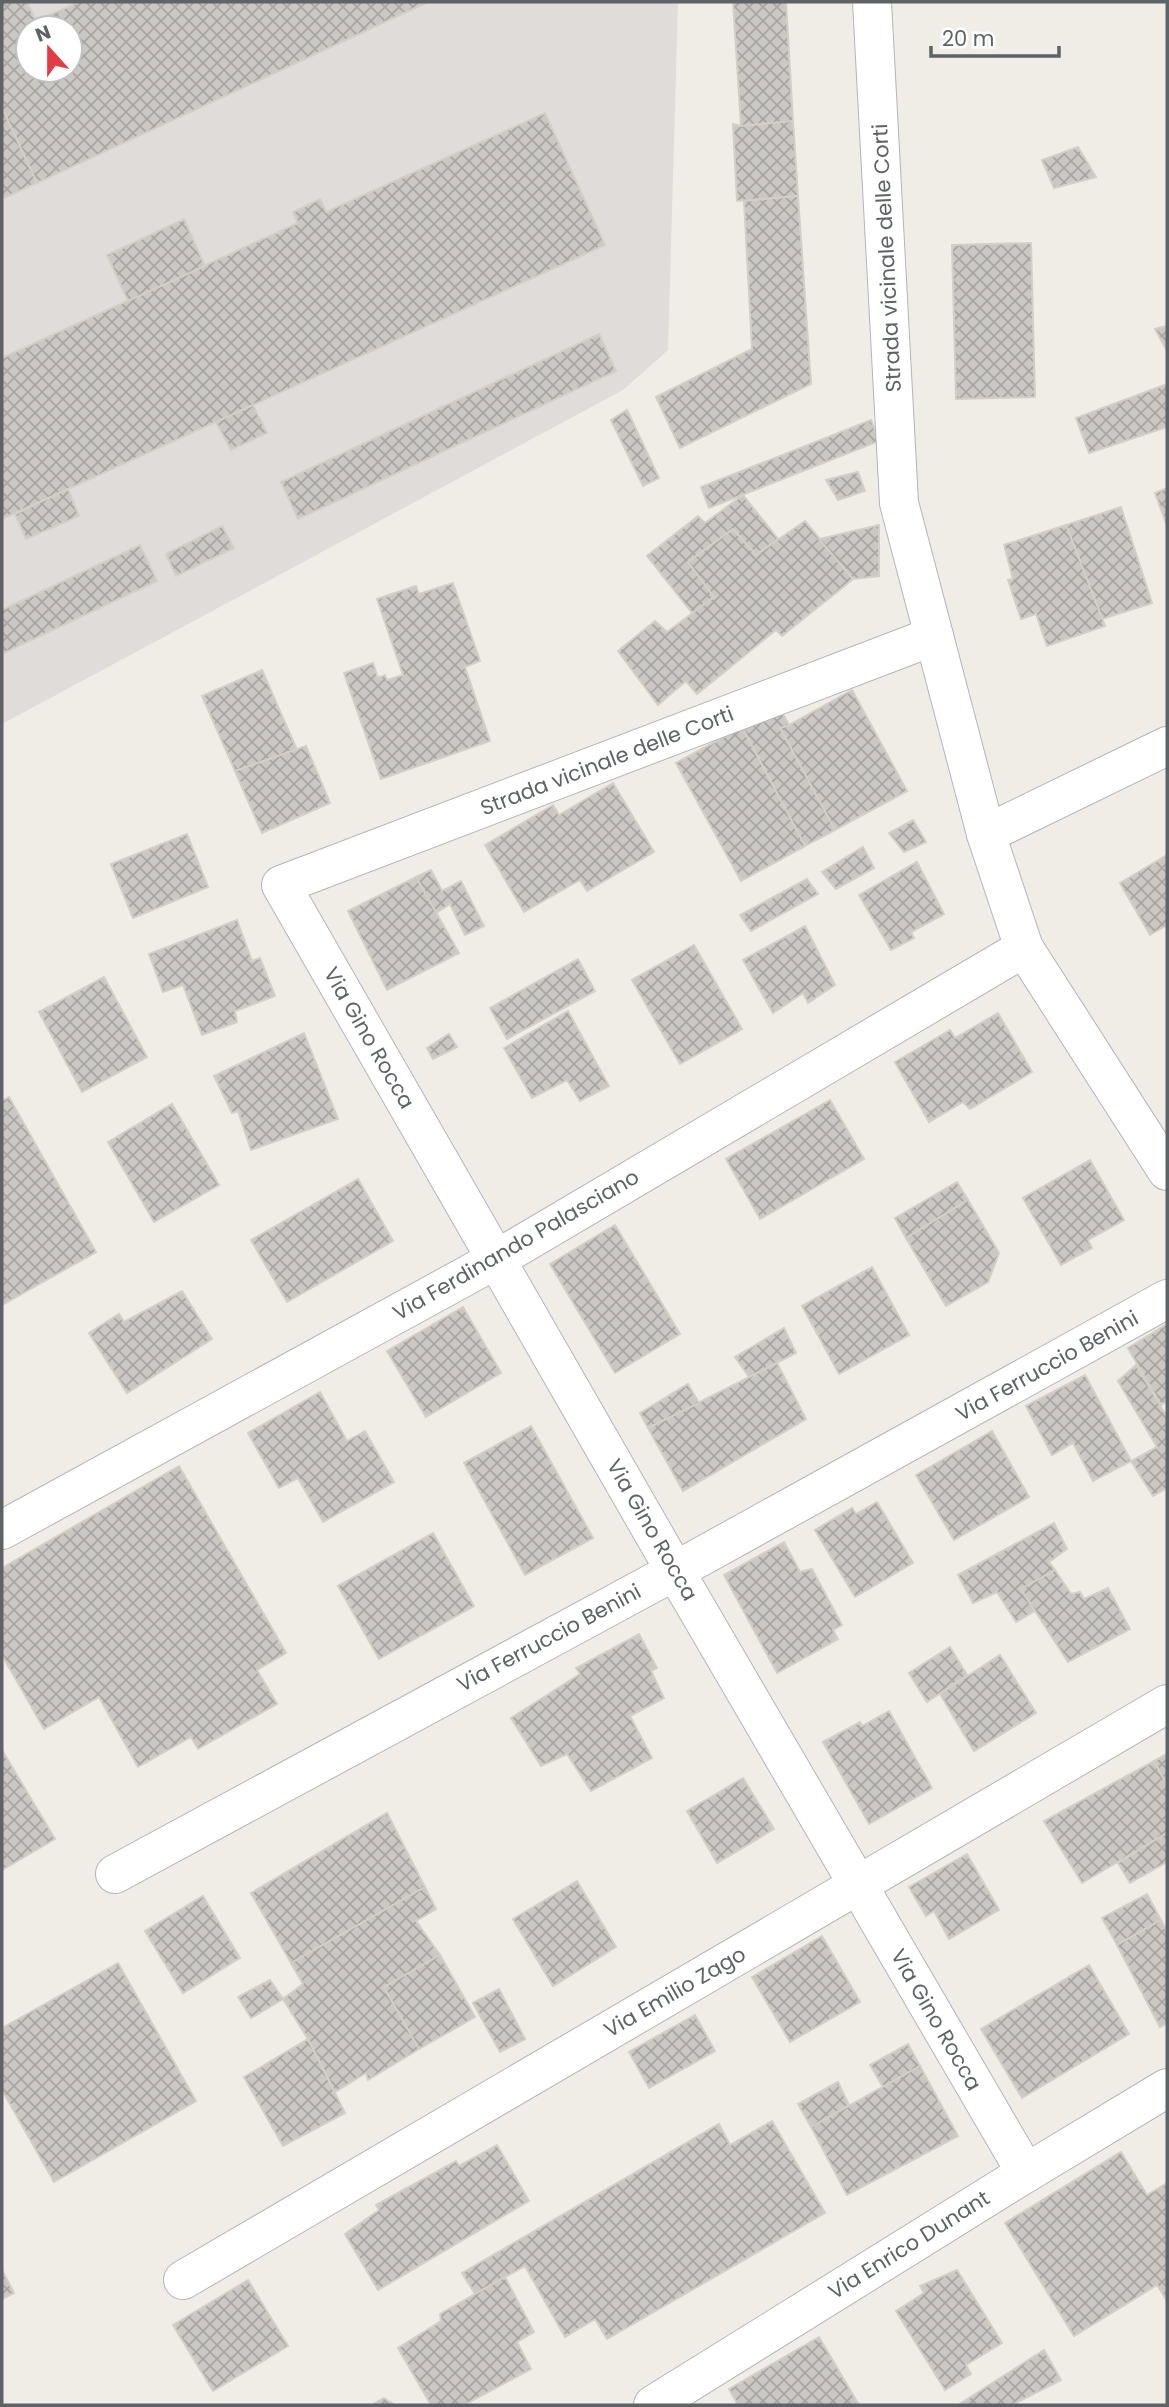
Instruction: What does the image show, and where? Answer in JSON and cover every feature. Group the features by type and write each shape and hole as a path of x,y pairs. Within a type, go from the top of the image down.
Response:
{"street":[{"name":"Strada vicinale delle Corti","path":"873,2 900,503 986,835 1024,948 1167,1171"},
{"name":"Strada vicinale delle Corti","path":"281,885 934,636"},
{"path":"986,835 1167,746"},
{"name":"Via Gino Rocca","path":"281,885 675,1571 1026,2173"},
{"name":"Via Ferdinando Palasciano","path":"2,1530 497,1259 1024,948"},
{"name":"Via Ferruccio Benini","path":"115,1874 675,1571 1167,1299"},
{"name":"Via Emilio Zago","path":"183,2280 1167,1704"},
{"name":"Via Enrico Dunant","path":"653,2405 1167,2088"}],"shaded area":[{"path":"2,2 678,2 668,350 623,390 2,724"}],"building":[{"path":"2,2 27,2 33,14 14,14 14,84 84,84 84,14 52,14 79,2 428,2 37,183 2,108"},
{"path":"733,2 786,2 793,121 741,126"},
{"path":"2,108 37,183 2,199"},
{"path":"545,113 605,245 2,519 2,358 298,223 293,212 320,199 326,212"},
{"path":"793,121 798,196 737,201 733,124 741,126"},
{"path":"1078,147 1096,177 1054,188 1042,160"},
{"path":"798,196 811,384 680,448 656,397 752,349 744,201"},
{"path":"184,219 205,266 128,301 107,255"},
{"path":"1031,243 1035,397 956,399 952,245"},
{"path":"1167,326 1167,351 1155,329"},
{"path":"599,334 616,371 298,519 281,482"},
{"path":"1167,384 1167,427 1089,453 1076,418"},
{"path":"253,405 267,433 231,450 216,422"},
{"path":"627,410 659,478 643,486 611,420"},
{"path":"871,420 879,441 709,508 701,487"},
{"path":"858,472 865,491 838,500 826,480"},
{"path":"1167,488 1167,526 1155,493"},
{"path":"68,489 79,516 26,539 15,514"},
{"path":"743,495 778,539 756,555 733,529 688,562 714,597 693,614 647,556 698,516 705,523"},
{"path":"1121,507 1152,603 1102,619 1066,525"},
{"path":"805,521 853,579 782,636 776,630 697,694 686,681 658,705 618,651 655,621 667,632 714,597 688,562 733,529 756,555"},
{"path":"879,525 879,576 853,579 819,539"},
{"path":"1066,525 1105,626 1047,646 1036,614 1021,619 1008,580 1013,579 1004,545"},
{"path":"222,526 234,548 176,576 166,554"},
{"path":"140,545 157,581 2,654 2,610"},
{"path":"453,583 480,661 465,667 490,741 381,779 344,673 373,663 378,678 385,675 387,680 403,675 377,599 416,586 419,594"},
{"path":"262,670 297,750 235,771 202,696"},
{"path":"852,690 907,791 835,830 780,728"},
{"path":"779,707 789,725 780,728 835,830 805,846 742,727"},
{"path":"742,727 805,846 741,881 676,763"},
{"path":"306,746 330,803 262,833 235,771"},
{"path":"613,783 654,852 587,891 580,880 524,912 485,845 553,805 559,815"},
{"path":"913,820 926,842 904,852 889,833"},
{"path":"187,834 208,887 133,918 111,864"},
{"path":"863,847 874,868 836,889 822,872"},
{"path":"1167,855 1167,925 1150,935 1120,883"},
{"path":"917,862 944,914 911,932 914,938 891,950 859,895"},
{"path":"431,870 442,891 461,881 484,926 465,935 450,904 436,913 416,877"},
{"path":"416,877 459,953 387,990 348,911"},
{"path":"807,879 818,894 751,931 740,915"},
{"path":"237,920 252,961 260,958 275,996 235,1011 237,1022 202,1035 183,985 163,992 149,954"},
{"path":"805,926 835,985 808,1003 803,993 773,1013 743,960"},
{"path":"694,945 742,1029 680,1064 632,980"},
{"path":"578,959 595,991 507,1039 490,1008"},
{"path":"104,977 147,1057 82,1092 39,1012"},
{"path":"568,1011 609,1086 580,1101 567,1080 532,1098 504,1048"},
{"path":"998,1013 1032,1072 970,1109 963,1102 929,1122 895,1062 950,1030 955,1038"},
{"path":"304,1033 338,1119 251,1150 238,1111 232,1113 214,1076"},
{"path":"449,1034 457,1047 433,1059 427,1048"},
{"path":"9,1097 96,1252 2,1305 2,1101"},
{"path":"830,1100 864,1159 760,1219 726,1159"},
{"path":"172,1104 219,1185 154,1222 108,1142"},
{"path":"1090,1160 1124,1220 1088,1240 1092,1248 1061,1265 1023,1198"},
{"path":"358,1179 393,1241 287,1302 251,1240"},
{"path":"957,1182 968,1200 906,1238 895,1218"},
{"path":"968,1200 999,1253 988,1282 946,1306 906,1238"},
{"path":"615,1225 680,1334 615,1373 550,1264"},
{"path":"872,1267 909,1335 839,1374 802,1306"},
{"path":"182,1291 212,1339 127,1393 89,1333 119,1314 124,1322"},
{"path":"463,1307 501,1373 426,1417 387,1351"},
{"path":"1167,1324 1167,1401 1161,1405 1128,1348"},
{"path":"784,1328 796,1353 749,1377 735,1357"},
{"path":"777,1363 806,1419 683,1491 648,1428"},
{"path":"1136,1365 1167,1417 1167,1488 1153,1496 1131,1461 1157,1447 1118,1381"},
{"path":"1085,1375 1131,1461 1093,1481 1073,1443 1052,1455 1026,1406"},
{"path":"688,1384 699,1403 648,1428 640,1413"},
{"path":"320,1392 347,1441 365,1431 394,1482 323,1522 298,1478 279,1488 248,1433"},
{"path":"531,1426 593,1538 525,1575 464,1463"},
{"path":"992,1431 1029,1497 954,1540 916,1475"},
{"path":"179,1466 286,1653 257,1670 277,1704 198,1749 191,1737 138,1767 99,1697 44,1729 2,1655 2,1568"},
{"path":"877,1502 913,1563 855,1597 815,1530 852,1508 856,1514"},
{"path":"1054,1523 1067,1549 1049,1562 1055,1570 1021,1589 1035,1611 1016,1622 997,1592 973,1603 958,1575"},
{"path":"433,1533 474,1606 379,1659 338,1586"},
{"path":"784,1542 800,1572 812,1569 842,1625 833,1630 838,1639 777,1673 724,1575"},
{"path":"1055,1570 1071,1594 1080,1592 1084,1599 1108,1588 1130,1629 1068,1662 1021,1589"},
{"path":"639,1634 657,1668 651,1671 664,1698 630,1716 652,1758 591,1791 567,1754 541,1766 511,1718 580,1674 576,1668"},
{"path":"950,1647 967,1675 927,1702 909,1673"},
{"path":"1000,1655 1036,1713 974,1751 940,1694"},
{"path":"889,1711 932,1788 869,1824 823,1742 860,1722 862,1726"},
{"path":"2,1750 55,1839 2,1870"},
{"path":"1167,1754 1167,1785 1154,1761"},
{"path":"1154,1761 1167,1785 1167,1833 1082,1883 1044,1821"},
{"path":"743,1778 774,1829 717,1863 687,1811"},
{"path":"387,1813 425,1887 291,1963 251,1893"},
{"path":"1167,1833 1167,1862 1130,1883 1118,1863"},
{"path":"967,1854 999,1910 949,1939 934,1911 926,1916 909,1887"},
{"path":"577,1881 616,1947 553,1986 513,1919"},
{"path":"425,1887 436,1909 416,1921 440,1955 384,1987 419,2049 368,2080 366,2073 335,2092 308,2039 283,1999 303,1984 291,1963"},
{"path":"1147,1894 1161,1920 1117,1945 1102,1918"},
{"path":"203,1896 240,1958 183,1993 145,1931"},
{"path":"1161,1920 1167,1932 1167,2023 1160,2027 1117,1945"},
{"path":"822,1936 860,2002 790,2042 752,1977"},
{"path":"440,1955 475,2017 419,2049 384,1987"},
{"path":"118,1963 196,2101 54,2182 2,2090 2,2028"},
{"path":"1089,1965 1129,2034 1022,2098 981,2029"},
{"path":"270,1980 283,1999 251,2018 238,1997"},
{"path":"499,1989 525,2039 500,2052 473,2003"},
{"path":"695,2015 715,2051 649,2088 629,2052"},
{"path":"308,2039 345,2113 283,2146 244,2077"},
{"path":"908,2044 920,2066 883,2087 870,2065"},
{"path":"920,2066 958,2136 847,2195 811,2127"},
{"path":"838,2082 849,2105 811,2127 798,2104"},
{"path":"772,2121 825,2213 607,2339 595,2319 565,2337 525,2266 475,2294 462,2273 719,2124 730,2145"},
{"path":"497,2145 529,2201 378,2290 345,2234 379,2210 376,2205 456,2161 459,2166"},
{"path":"1121,2152 1147,2195 1167,2183 1167,2301 1157,2285 1074,2336 1005,2223"},
{"path":"2,2270 14,2293 2,2299"},
{"path":"957,2270 1002,2343 966,2365 971,2374 945,2390 896,2311 924,2293 920,2286"},
{"path":"505,2277 534,2332 517,2342 531,2369 464,2405 431,2405 398,2348 441,2321 440,2314"},
{"path":"248,2280 288,2346 213,2391 173,2325"},
{"path":"819,2337 859,2405 738,2405 729,2389"},
{"path":"1044,2350 1061,2380 1012,2405 958,2405"},
{"path":"384,2398 395,2405 372,2405"}]}
